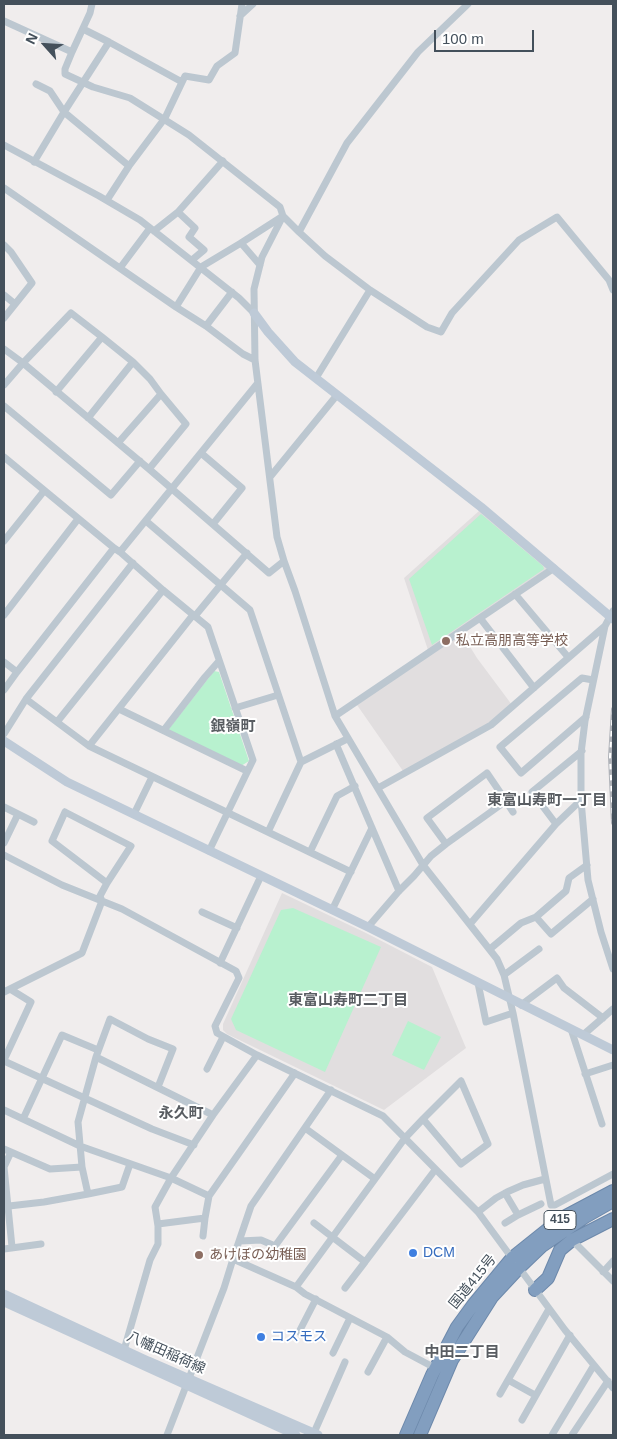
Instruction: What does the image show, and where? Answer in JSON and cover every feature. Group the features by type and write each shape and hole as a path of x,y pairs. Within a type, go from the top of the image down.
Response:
{"highway":[{"name":"国道415号","path":"406,1435 446,1346 468,1312 562,1218 613,1192"},
{"name":"国道415号","path":"420,1435 452,1360 515,1263 558,1234 613,1201"},
{"name":"415","path":"535,1290 548,1278 560,1250 572,1240 613,1219"}],"street":[{"path":"92,4 90,13 65,69 65,74 130,98 165,118 280,208 284,216 325,256 370,290 427,327 440,332 452,313 519,240 557,217 608,280 613,290"},
{"path":"107,200 129,166 165,118 185,76 209,80 217,66 235,53 242,4"},
{"path":"240,16 253,4"},
{"path":"299,232 347,143 418,52 468,4"},
{"path":"4,21 72,52"},
{"path":"83,29 182,82"},
{"path":"34,162 109,42"},
{"path":"36,84 50,91 64,112 129,166"},
{"path":"4,145 107,200 152,229 232,292 254,313 282,349 295,362 481,507 612,616 605,626 491,725 378,788"},
{"path":"120,268 152,229 178,212 223,162"},
{"path":"4,188 206,326 243,354 255,360"},
{"path":"178,212 195,228 189,237 204,250 192,260"},
{"path":"176,307 201,268 284,216"},
{"path":"284,216 262,257 254,289 255,360 278,537 284,561 296,591 335,716 423,865 497,959 504,975 513,1013 551,1205 556,1205 613,1174"},
{"path":"241,243 260,266"},
{"path":"4,245 32,283 4,318"},
{"path":"316,378 370,290"},
{"path":"206,326 232,292"},
{"path":"4,295 15,304"},
{"path":"4,385 71,313 133,362 150,379 186,424 149,469"},
{"path":"56,392 102,337"},
{"path":"4,349 149,469 269,573 284,561"},
{"path":"88,418 133,362"},
{"path":"4,690 117,550 146,521 258,384"},
{"path":"118,443 161,394"},
{"path":"270,477 337,395"},
{"path":"4,406 111,495 140,462"},
{"path":"201,453 242,488 213,524"},
{"path":"5,461 44,490 208,627 253,760 209,851"},
{"path":"4,541 44,490"},
{"path":"4,614 78,519"},
{"path":"146,521 250,610 301,762"},
{"path":"89,746 247,553"},
{"path":"4,734 26,699 133,564"},
{"path":"335,716 554,568"},
{"path":"57,722 162,590"},
{"path":"515,594 568,657"},
{"path":"480,618 534,688"},
{"path":"605,626 586,717 582,751 581,800 587,865 593,899 613,969"},
{"path":"4,662 17,672"},
{"path":"164,730 204,677 219,662"},
{"path":"586,717 521,773 500,747 582,678 593,680"},
{"path":"235,708 278,695"},
{"path":"26,699 89,746 351,872"},
{"path":"119,709 247,772"},
{"path":"268,832 301,762 348,739"},
{"path":"4,741 53,775 368,927 613,1050"},
{"path":"336,744 399,891"},
{"path":"556,824 532,792 582,751"},
{"path":"446,844 427,818 487,773 513,812"},
{"path":"134,814 152,777"},
{"path":"310,852 337,796 355,786"},
{"path":"470,924 556,824 581,800"},
{"path":"368,927 431,856 506,801"},
{"path":"4,807 34,822"},
{"path":"7,991 82,953 102,901 100,896 131,846 65,812 52,841 107,883"},
{"path":"4,843 18,814"},
{"path":"332,910 372,828"},
{"path":"4,855 62,886 122,909 236,971 238,978 216,1026 217,1033 257,1055 380,1113 478,1212 549,1309 613,1388"},
{"path":"490,949 521,923 536,917 566,891 569,878 587,865"},
{"path":"220,963 261,876"},
{"path":"536,917 550,934 593,899"},
{"path":"202,912 237,928"},
{"path":"504,975 538,949"},
{"path":"521,1005 557,978 564,988 603,1018"},
{"path":"478,983 486,1022 513,1013"},
{"path":"7,991 31,1002 4,1060 152,1129 194,1145"},
{"path":"583,1035 613,1009"},
{"path":"88,1194 82,1167 78,1122 97,1054 110,1019 148,1039 173,1049 158,1087"},
{"path":"571,1029 602,1124"},
{"path":"23,1119 62,1035 213,1115"},
{"path":"207,1069 223,1037"},
{"path":"124,1350 150,1260 158,1244 158,1224 155,1207 171,1178 213,1115 257,1055"},
{"path":"586,1074 613,1065"},
{"path":"203,1236 209,1196 295,1073"},
{"path":"296,1287 405,1138 423,1119 461,1081 488,1144 461,1164 423,1119"},
{"path":"167,1435 224,1288 251,1206 332,1090"},
{"path":"4,1111 80,1146 171,1178 209,1196"},
{"path":"305,1128 375,1179"},
{"path":"4,1149 50,1169 82,1167"},
{"path":"12,1152 4,1167 12,1247"},
{"path":"240,1241 261,1240 275,1246 342,1155"},
{"path":"9,1206 44,1202 122,1187 130,1164"},
{"path":"345,1288 435,1170"},
{"path":"478,1212 505,1193 523,1185 545,1179"},
{"path":"505,1193 518,1215"},
{"path":"505,1223 540,1204"},
{"path":"158,1224 205,1218"},
{"path":"314,1223 331,1238 365,1262"},
{"path":"572,1240 613,1280"},
{"path":"4,1248 41,1244"},
{"path":"233,1259 296,1287 305,1294 387,1337 405,1352 435,1368"},
{"path":"603,1272 613,1261"},
{"name":"八幡田稲荷線","path":"4,1294 124,1350 296,1435"},
{"path":"299,1332 316,1299"},
{"name":"八幡田稲荷線","path":"4,1302 315,1435"},
{"path":"500,1394 549,1309"},
{"path":"333,1353 350,1318"},
{"path":"522,1420 570,1335"},
{"path":"368,1372 387,1337"},
{"path":"315,1435 345,1362"},
{"path":"552,1435 594,1365"},
{"path":"508,1380 535,1395"},
{"path":"572,1435 608,1381"}],"shaded area":[{"name":"私立高朋高等学校","path":"479,511 548,568 459,629 477,658 512,705 483,727 403,771 357,705 429,653 404,578"},
{"path":"282,893 432,967 466,1048 384,1110 227,1034 223,1030 223,1024"}],"green space":[{"path":"481,514 543,566 544,569 432,645 409,579"},
{"path":"214,671 219,672 249,761 241,766 168,730"},
{"path":"293,908 381,947 325,1072 236,1030 231,1019 281,910"},
{"path":"408,1021 441,1037 424,1070 392,1055"}],"railway":[{"path":"613,709 610,757 613,823"}],"place":[{"name":"私立高朋高等学校","path":"446,641"},
{"name":"DCM","path":"413,1253"},
{"name":"あけぼの幼稚園","path":"199,1255"},
{"name":"コスモス","path":"261,1337"}],"district":[{"name":"銀嶺町","path":"233,727"},
{"name":"東富山寿町一丁目","path":"547,801"},
{"name":"東富山寿町二丁目","path":"348,1001"},
{"name":"永久町","path":"181,1114"},
{"name":"中田二丁目","path":"462,1353"}]}
